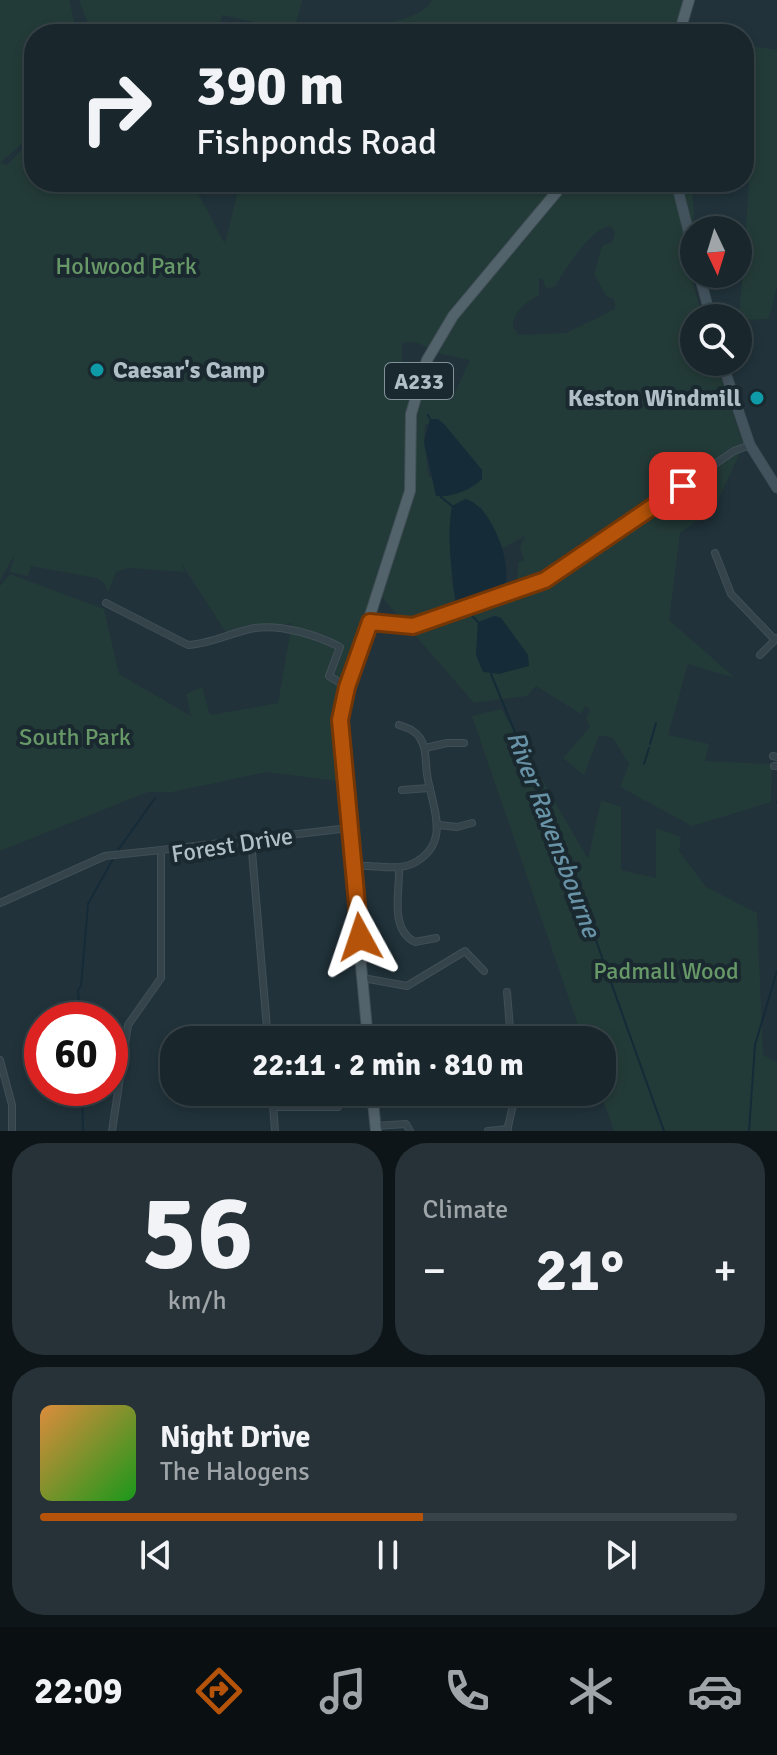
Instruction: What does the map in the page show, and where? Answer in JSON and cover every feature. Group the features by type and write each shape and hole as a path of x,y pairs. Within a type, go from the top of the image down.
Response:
{"main road":[{"path":"682,24 689,0"},
{"name":"A233","path":"367,1026 340,741 347,687 410,491 411,414 427,360 453,316 557,192"},
{"path":"679,192 685,216"},
{"path":"727,376 750,445 777,488"},
{"path":"373,1106 375,1129"}],"street":[{"path":"370,622 413,626 545,580 734,451 750,445"},
{"path":"715,553 731,594 776,639 760,655"},
{"path":"106,603 188,645 255,628 273,627 331,642 340,647 329,676 347,687"},
{"path":"353,866 399,868 423,856 434,842 439,825 425,748 416,733 399,725"},
{"path":"425,748 464,743"},
{"path":"402,790 430,788"},
{"path":"439,825 457,827 472,823"},
{"name":"Forest Drive","path":"112,1131 128,1025 161,978 161,850 349,828"},
{"path":"251,840 267,1026"},
{"path":"0,903 105,856 161,850"},
{"path":"399,868 397,910 403,932 415,942 436,938"},
{"path":"362,978 407,986 465,951 484,971"},
{"path":"507,992 509,1026"},
{"path":"0,1060 12,1105 12,1131"},
{"path":"488,1131 508,1130 513,1106"},
{"path":"275,1131 274,1107 338,1107"},
{"path":"375,1129 406,1124 410,1131"}],"green space":[{"path":"0,0 69,0 75,24 24,24 24,142 0,163"},
{"path":"79,0 302,0 296,24 262,24 222,15 220,24 84,24 87,22"},
{"path":"432,0 685,0 677,24 380,24 410,17 423,10"},
{"path":"754,47 777,50 777,285 769,319 752,320 752,304 740,304 741,288 752,288 752,216 747,216 748,192 754,192"},
{"path":"24,147 24,192 197,192 225,244 238,192 551,192 556,201 563,192 692,192 694,216 680,216 680,288 694,288 699,304 680,304 680,376 721,376 743,442 736,449 739,455 714,509 680,533 669,620 735,678 688,664 668,735 709,744 705,761 772,764 771,802 692,826 620,787 629,764 613,738 599,735 584,775 563,758 590,727 586,718 590,710 585,706 581,714 536,686 527,696 474,703 380,595 334,703 338,781 266,772 172,792 148,792 0,851 0,586 10,574 104,609 119,674 191,716 186,694 202,687 210,715 278,703 292,623 227,634 180,561 185,572 128,568 116,572 108,592 104,583 96,578 31,566 28,576 10,572 15,553 0,581 0,163 7,165","holes":["610,226 615,232 613,241 602,246 594,274 607,297 614,299 615,309 566,333 519,335 513,327 516,316 521,308 539,295 539,279 542,278 546,288 555,287 579,251 594,235","416,342 441,354 470,360 451,401 424,389 411,390 402,360 402,343","425,424 444,424 482,470 429,477","481,507 503,548 525,536 520,547 524,561 518,562 517,586 532,582 518,591 517,596 509,595 464,610 456,604 452,584 451,524","495,616 501,618 528,655 476,655 478,622"]},
{"name":"Padmall Wood","path":"501,709 588,859 601,800 621,807 621,870 656,878 656,828 681,837 679,851 706,887 757,913 763,1055 777,1062 777,1131 614,1131 605,1106 616,1106 616,1026 578,1026 472,716"}],"water":[{"path":"430,419 438,419 444,424 482,470 482,479 473,487 436,496 424,442"},
{"path":"465,499 484,512 492,524 503,552 506,579 504,590 462,605 456,604 450,530 452,506"},
{"path":"495,616 501,618 528,655 529,666 499,674 483,672 476,655 478,622"}],"waterway":[{"path":"428,415 430,419"},
{"path":"441,497 452,506"},
{"path":"462,605 478,622"},
{"name":"River Ravensbourne","path":"491,674 567,859 664,1131"},
{"path":"650,744 656,723"},
{"path":"644,764 649,748"},
{"path":"116,853 155,798"},
{"path":"79,1002 88,904 113,859"},
{"path":"749,1131 755,1045 777,971"},
{"path":"82,1106 83,1131"}],"place":[{"name":"Caesar's Camp","path":"97,370"},
{"name":"Keston Windmill","path":"757,398"}],"route":[{"path":"360,937 340,720 342,703 370,622 413,626 545,580 683,486"}],"park label":[{"name":"Holwood Park","path":"126,266"},
{"name":"South Park","path":"75,737"}]}
